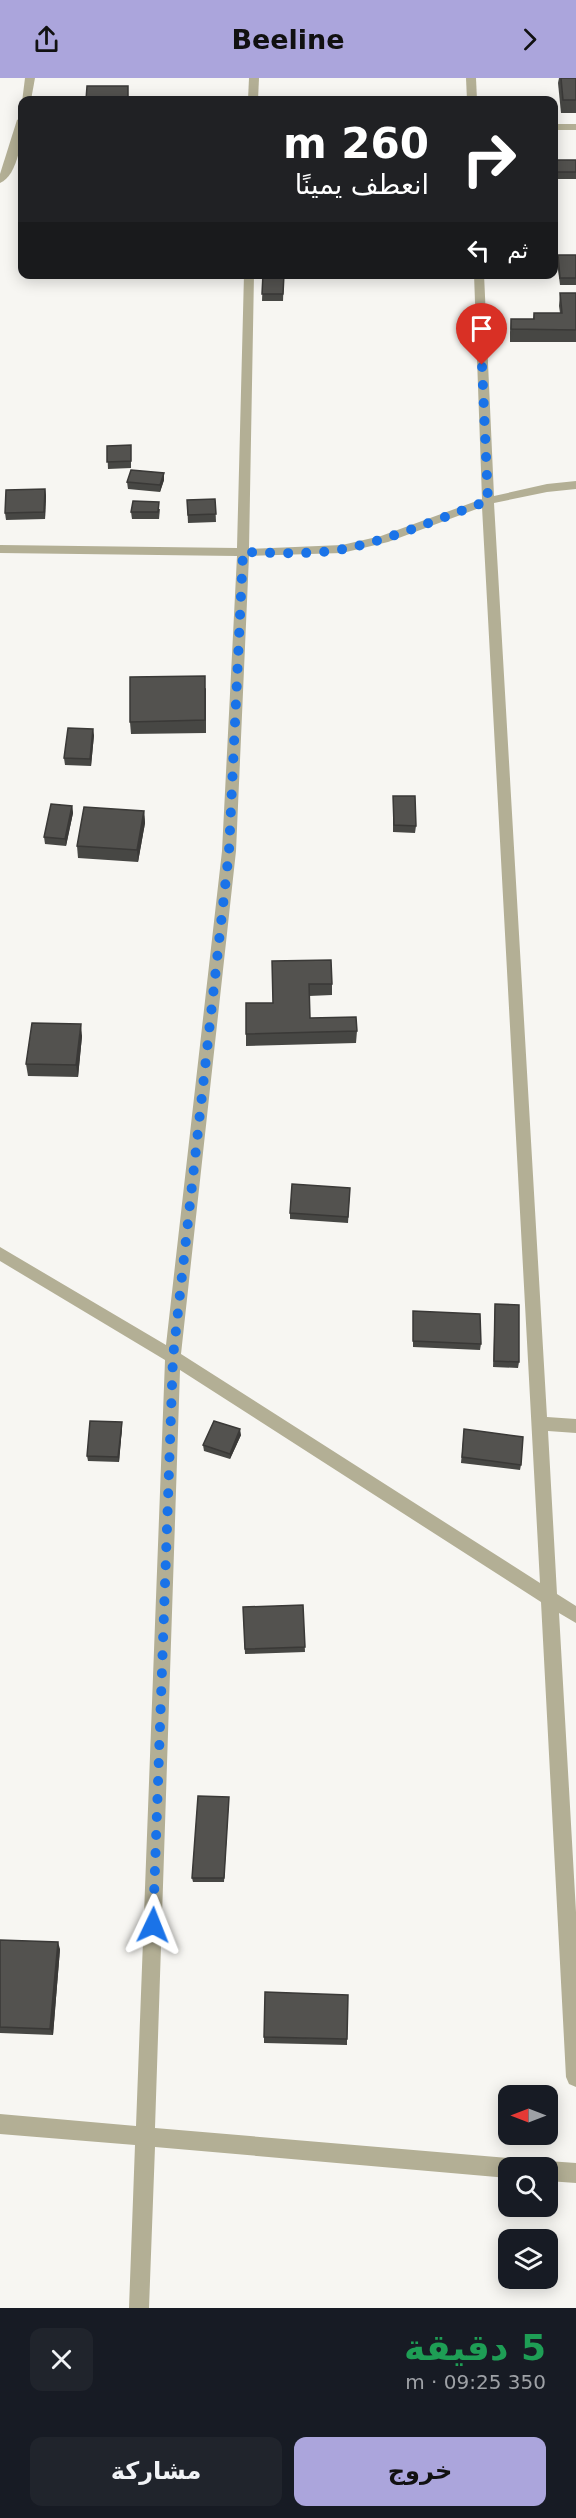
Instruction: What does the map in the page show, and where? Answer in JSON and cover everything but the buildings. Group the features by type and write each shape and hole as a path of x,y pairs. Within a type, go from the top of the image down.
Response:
{"street":[{"path":"27,96 30,78"},
{"path":"253,96 254,78"},
{"path":"471,78 472,96"},
{"path":"558,127 576,127"},
{"path":"6,174 18,134"},
{"path":"139,2308 173,1357 229,851 243,552 249,279"},
{"path":"479,279 488,501 576,2077"},
{"path":"0,549 282,553 342,549 384,539 488,501 547,488 576,485"},
{"path":"0,1253 173,1357 576,1615"},
{"path":"538,1423 576,1426"},
{"path":"0,2124 498,2167"},
{"path":"558,2172 576,2173"}],"route":[{"path":"153,1925 173,1357 229,851 243,552 282,553 342,549 384,539 488,501 482,365"}]}
